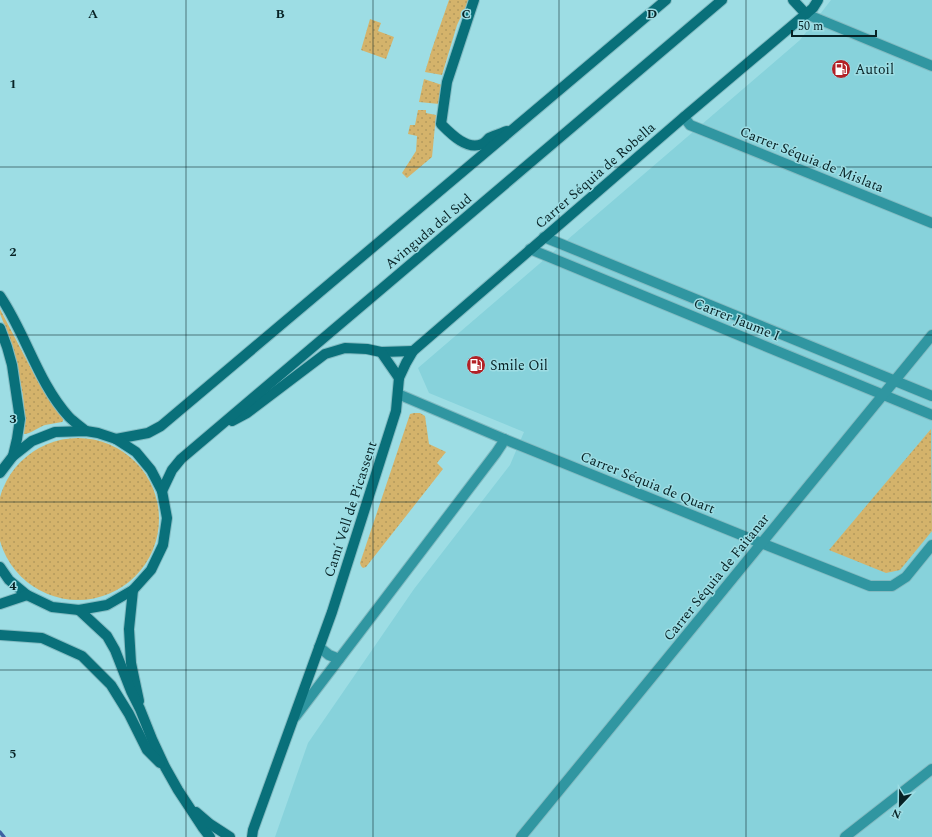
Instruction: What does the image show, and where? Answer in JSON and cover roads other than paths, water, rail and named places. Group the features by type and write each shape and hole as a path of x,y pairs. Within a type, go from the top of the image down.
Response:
{"main road":[{"path":"474,0 447,82 441,124 453,136 464,143 474,145 482,144 491,137 513,129"},
{"name":"Avinguda del Sud","path":"116,439 148,434 161,426 666,0"},
{"name":"Avinguda del Sud","path":"162,491 172,470 181,459 722,0"},
{"path":"793,0 806,14"},
{"name":"Carrer Séquia de Robella","path":"399,378 413,351 530,249 813,8 818,0"},
{"path":"0,296 22,335 50,393 70,418 86,431"},
{"path":"0,328 12,365 20,419 13,456"},
{"path":"214,431 247,413 325,354 345,348 367,349 381,352 413,351"},
{"path":"381,352 399,378"},
{"name":"Camí Vell de Picassent","path":"252,837 253,830 292,720 332,612 396,410 399,378"},
{"path":"0,473 13,456 32,441 55,432 86,431 98,433 116,439 136,452 151,470 162,491 167,518 163,545 151,570 133,590 107,605 78,610 52,606 27,595 9,580 0,567"},
{"path":"133,590 129,629 131,663 140,709"},
{"path":"0,604 27,595"},
{"path":"78,610 107,636 115,650 131,691 165,767 188,806 210,837"},
{"path":"0,635 42,638 82,656 111,685 129,714 147,750 165,767"},
{"path":"188,806 210,824 230,837"}],"street":[{"path":"806,14 932,66"},
{"name":"Carrer Séquia de Mislata","path":"684,117 690,125 932,223"},
{"name":"Carrer Jaume I","path":"544,237 932,396"},
{"name":"Carrer Jaume I","path":"530,249 932,415"},
{"name":"Carrer Séquia de Faitanar","path":"521,837 932,335"},
{"name":"Carrer Séquia de Quart","path":"398,394 761,544 870,586 892,586 906,577 932,545"},
{"name":"Camí Vell de Picassent","path":"292,720 496,453 504,438"},
{"path":"319,647 329,655 339,659"},
{"path":"845,837 932,769"}],"waterway":[{"path":"0,832 4,837"}],"place":[{"name":"Autoil","path":"841,69"},
{"name":"Smile Oil","path":"476,365"}]}
